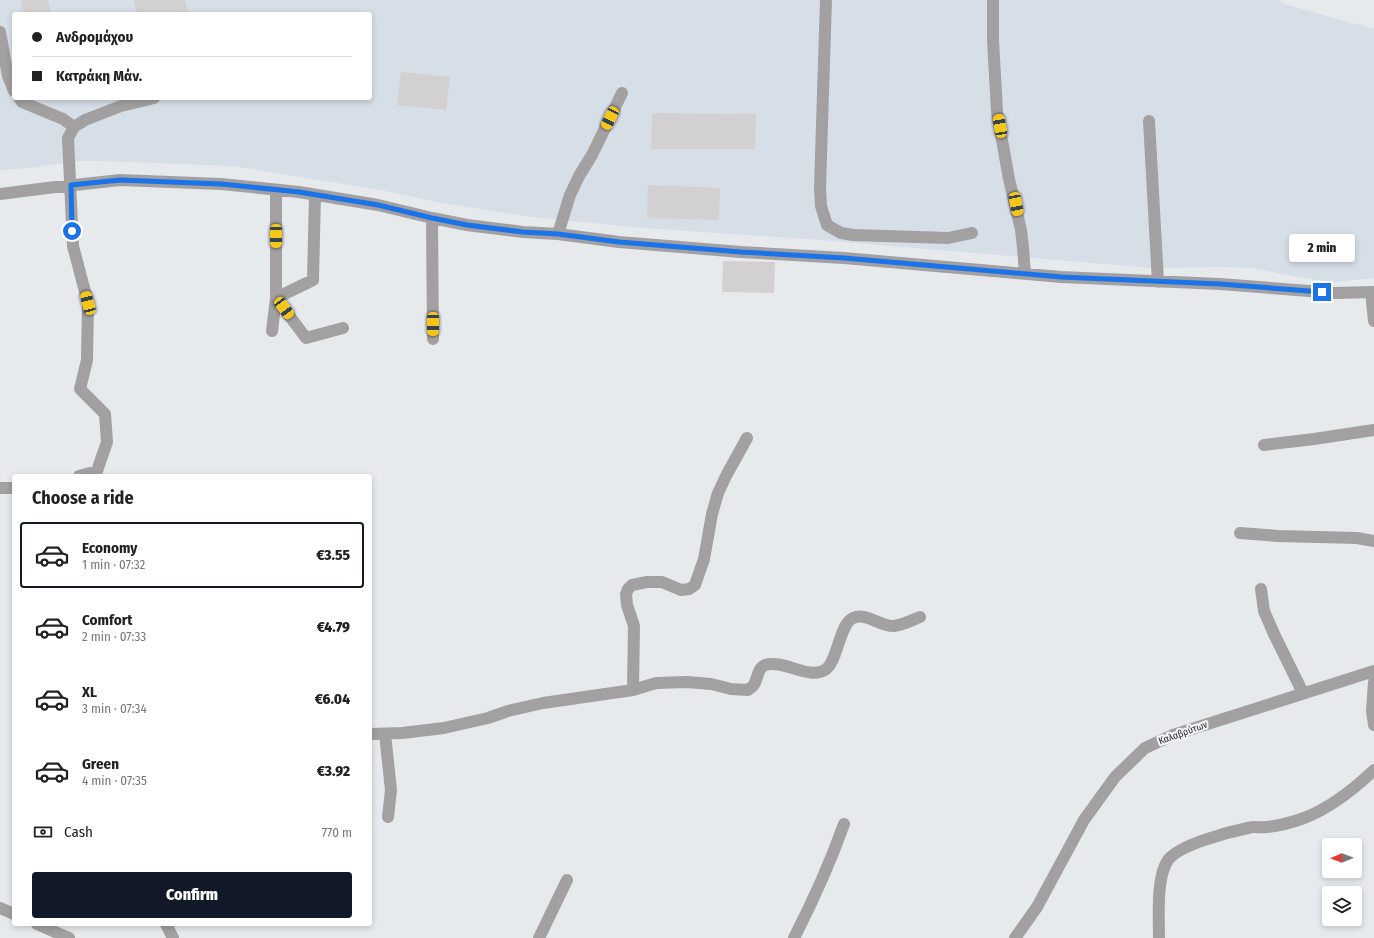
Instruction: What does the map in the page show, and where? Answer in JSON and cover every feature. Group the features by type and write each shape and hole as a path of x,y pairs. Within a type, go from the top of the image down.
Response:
{"street":[{"path":"826,0 820,188 821,206 827,225 841,233 853,234 948,238 972,233"},
{"path":"993,0 993,40 997,112 1009,179 1021,230 1025,274"},
{"path":"0,32 8,76 12,86"},
{"path":"558,234 570,195 579,176 592,155 622,93"},
{"path":"20,100 22,102 63,119 74,127"},
{"path":"100,473 107,442 105,414 80,389 87,360 88,303 72,246 71,185 68,138 74,127 85,120 121,106 146,100"},
{"path":"1149,121 1158,282"},
{"path":"0,194 120,180 221,184 315,195 378,205 467,225 619,242 844,258 1025,274 1250,286 1335,293 1372,292 1374,321"},
{"path":"272,330 276,298 276,190"},
{"path":"276,298 313,280 315,195"},
{"path":"432,218 433,339"},
{"path":"276,298 306,338 343,328"},
{"path":"1264,445 1374,430"},
{"path":"633,690 634,626 627,605 626,594 628,589 632,585 646,582 662,582 681,590 689,589 695,585 704,559 712,514 718,493 747,438"},
{"path":"0,488 12,488"},
{"path":"1240,533 1278,536 1357,538 1374,541"},
{"path":"1261,589 1264,611 1303,694"},
{"path":"372,734 423,731 444,728 543,703 633,690 656,683 686,682 711,684 731,689 748,690 753,685 761,668 765,665 779,664 820,673 828,668 846,623 854,617 866,617 886,625 894,626 920,617"},
{"name":"Καλαβρύτων","path":"1015,938 1037,907 1084,820 1115,777 1145,748 1173,735 1374,671"},
{"path":"1374,682 1372,711 1374,725"},
{"path":"385,734 391,790 388,817"},
{"path":"1159,938 1159,889 1167,862 1174,854 1198,842 1249,827 1267,827 1305,817 1326,807 1352,789 1374,770"},
{"path":"794,938 809,910 844,824"},
{"path":"539,938 567,880"},
{"path":"0,908 12,913"},
{"path":"42,926 69,938"},
{"path":"167,926 173,938"}],"shaded area":[{"path":"0,0 1280,0 1284,4 1374,29 1374,278 1335,282 1252,268 1152,268 820,240 643,228 531,217 442,203 380,190 233,166 78,161 28,168 0,170"}],"building":[{"path":"21,0 48,0 51,12 24,12"},
{"path":"134,0 185,0 188,12 137,12"},
{"path":"401,72 450,77 446,110 397,105"},
{"path":"652,113 756,114 755,149 651,149"},
{"path":"648,185 720,188 719,220 647,218"},
{"path":"723,261 775,262 774,293 722,292"}],"route":[{"path":"72,231 71,185 120,180 165,181 221,184 299,192 378,205 467,225 619,242 741,252 844,258 1061,277 1220,284 1322,292"}]}
